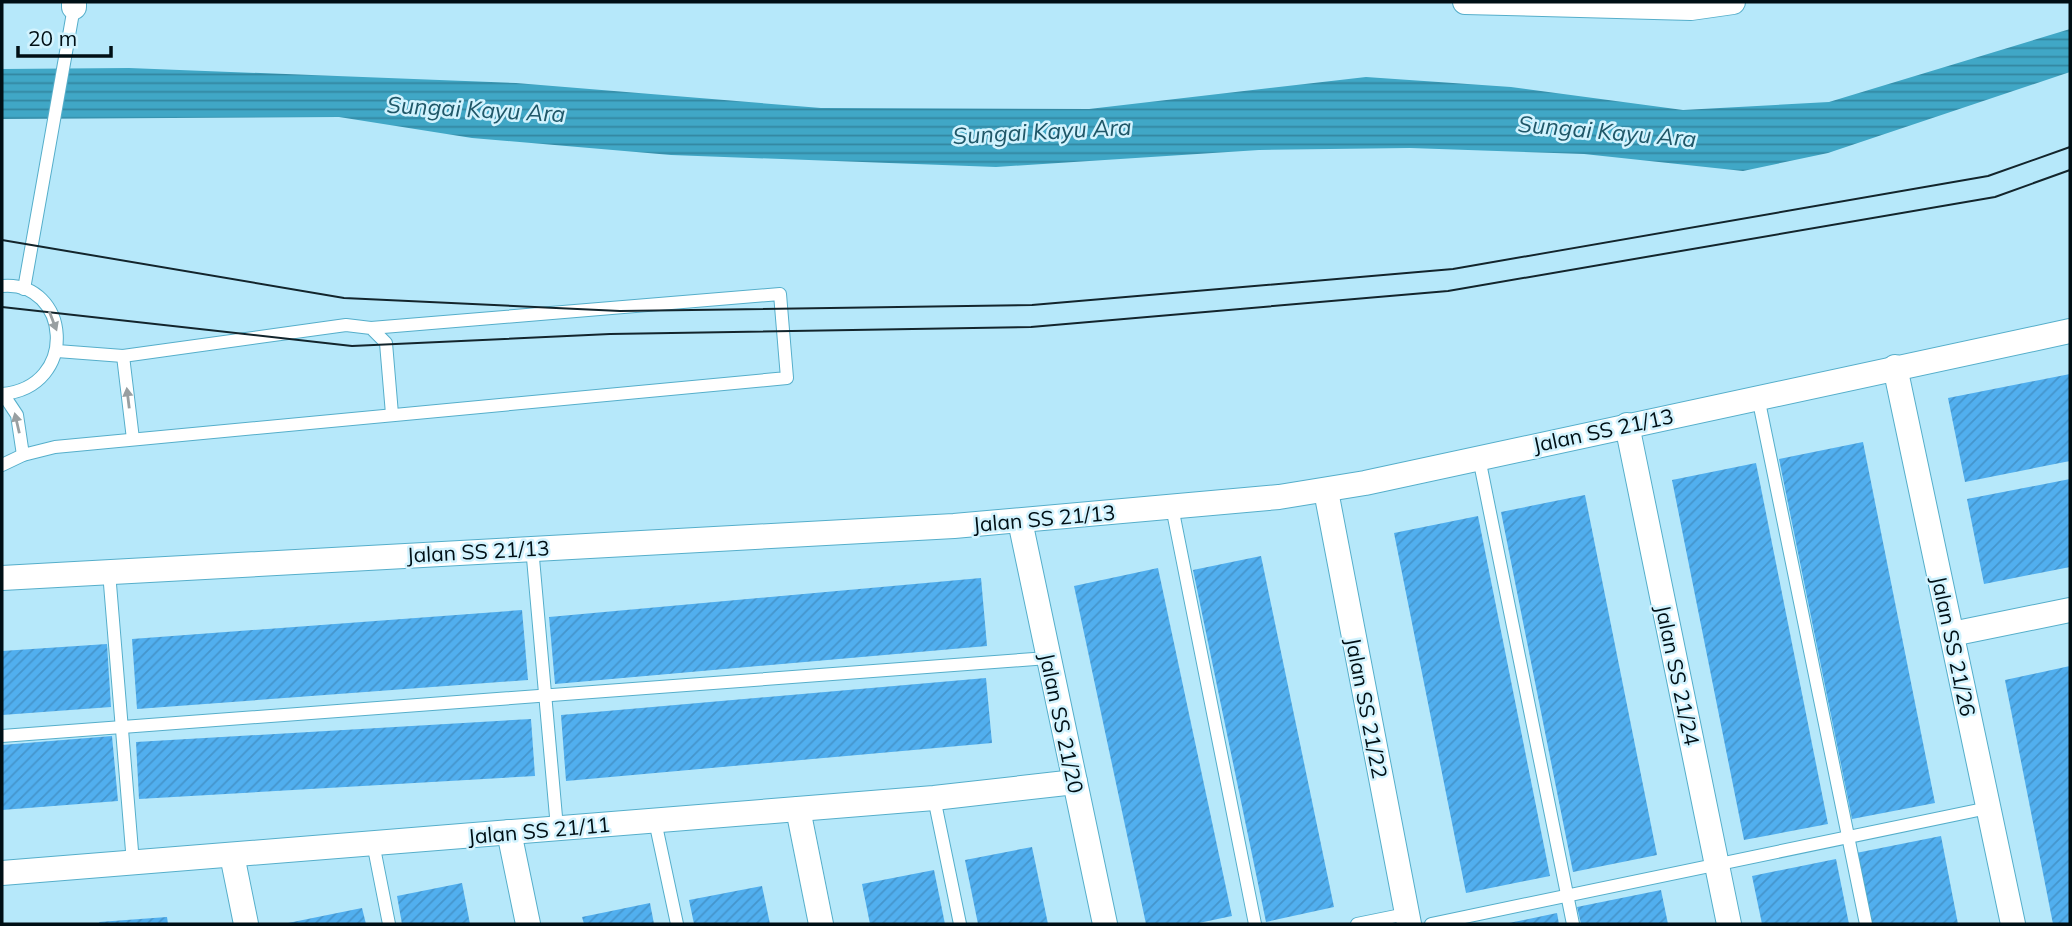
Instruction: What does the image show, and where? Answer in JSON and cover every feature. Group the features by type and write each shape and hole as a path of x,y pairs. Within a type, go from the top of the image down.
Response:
{"street":[{"path":"1465,2 1691,8 1733,2"},
{"name":"Jalan SS 21/13","path":"2,578 1020,521 1326,491 2070,331"},
{"name":"Jalan SS 21/26","path":"1895,367 2013,924"},
{"name":"Jalan SS 21/24","path":"1627,425 1729,924"},
{"name":"Jalan SS 21/22","path":"1326,491 1407,919"},
{"name":"Jalan SS 21/20","path":"1020,521 1105,924"},
{"path":"1952,634 2070,610"},
{"name":"Jalan SS 21/11","path":"2,873 934,798 1075,782"},
{"path":"798,809 821,924"},
{"path":"509,832 528,924"},
{"path":"232,855 246,924"}],"lane":[{"path":"24,289 74,4"},
{"path":"2,286 24,289 40,299 52,314 58,332 57,351 50,368 38,382 21,391 2,394 17,415 23,454"},
{"path":"2,466 23,454 55,447 787,378 780,294 371,328 345,325 123,356 57,351"},
{"path":"371,328 386,343 392,414"},
{"path":"123,356 133,439"},
{"path":"1758,397 1867,924"},
{"path":"1479,457 1573,924"},
{"path":"1172,507 1255,924"},
{"path":"532,547 556,828"},
{"path":"109,572 133,863"},
{"path":"2,736 1048,658"},
{"path":"934,798 960,924"},
{"path":"1431,924 1988,807"},
{"path":"655,821 677,924"},
{"path":"373,843 389,924"},
{"path":"1357,924 1407,919"}],"water":[{"name":"Sungai Kayu Ara","path":"2070,29 2070,72 1828,153 1743,171 1584,154 1410,148 1259,150 996,167 671,155 472,138 339,117 2,119 2,69 129,68 516,83 821,108 1089,109 1366,77 1511,87 1683,110 1829,102"}],"building":[{"path":"2070,374 2070,461 1965,482 1948,398"},
{"path":"1863,442 1935,803 1852,819 1779,459"},
{"path":"1756,463 1828,824 1744,840 1672,480"},
{"path":"2070,479 2070,567 1984,584 1967,499"},
{"path":"1585,495 1657,855 1573,872 1501,512"},
{"path":"1478,516 1550,876 1466,893 1394,533"},
{"path":"1261,556 1334,907 1266,922 1193,570"},
{"path":"1158,568 1232,916 1194,924 1146,924 1074,586"},
{"path":"981,578 987,646 555,684 549,617"},
{"path":"522,610 528,680 137,709 132,639"},
{"path":"107,644 111,707 2,715 2,651"},
{"path":"2070,666 2070,924 2053,924 2005,680"},
{"path":"986,678 992,743 566,781 561,715"},
{"path":"531,719 535,776 139,799 136,742"},
{"path":"112,736 118,801 2,810 2,745"},
{"path":"1941,836 1958,924 1871,924 1856,853"},
{"path":"1032,847 1048,924 978,924 965,860"},
{"path":"1836,859 1849,924 1762,924 1752,876"},
{"path":"934,870 945,924 870,924 862,884"},
{"path":"462,883 470,924 402,924 397,896"},
{"path":"762,886 770,924 694,924 689,900"},
{"path":"1661,890 1668,924 1581,924 1577,907"},
{"path":"650,903 654,924 584,924 582,917"},
{"path":"362,908 366,924 288,924 288,923"},
{"path":"1557,913 1559,924 1509,924 1509,923"},
{"path":"167,917 168,924 99,922"}],"tram line":[{"path":"2,240 344,298 620,311 1032,305 1453,269 1988,176 2070,147"},
{"path":"2,307 352,346 610,334 1031,327 1448,291 1995,197 2070,170"}]}
